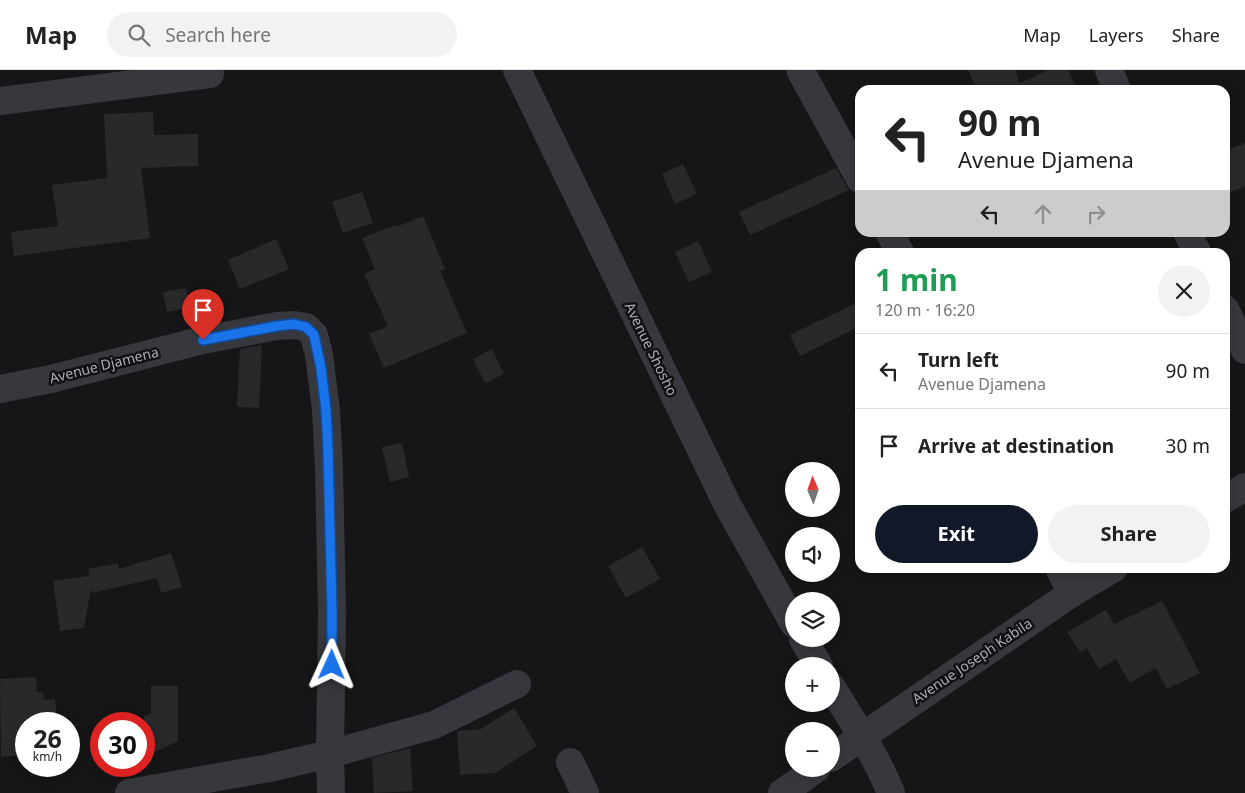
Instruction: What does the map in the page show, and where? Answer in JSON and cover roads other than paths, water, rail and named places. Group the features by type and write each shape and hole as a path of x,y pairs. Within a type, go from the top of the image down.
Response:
{"street":[{"name":"Avenue Shosho","path":"517,70 728,506 785,608"},
{"path":"800,70 855,170"},
{"path":"1109,70 1115,85"},
{"path":"0,101 210,74"},
{"path":"892,237 898,248"},
{"path":"1230,319 1245,350"},
{"name":"Avenue Djamena","path":"0,389 51,379 203,340 277,326 294,324 306,327 314,335 319,355 326,410 329,469 332,612 331,793"},
{"path":"1230,496 1245,487"},
{"path":"1062,573 1072,594"},
{"name":"Avenue Joseph Kabila","path":"840,752 1106,573"},
{"path":"129,793 269,768 330,754 434,724 517,684"},
{"path":"840,701 886,779 891,793"},
{"path":"570,762 585,793"},
{"path":"782,793 805,777"}]}
